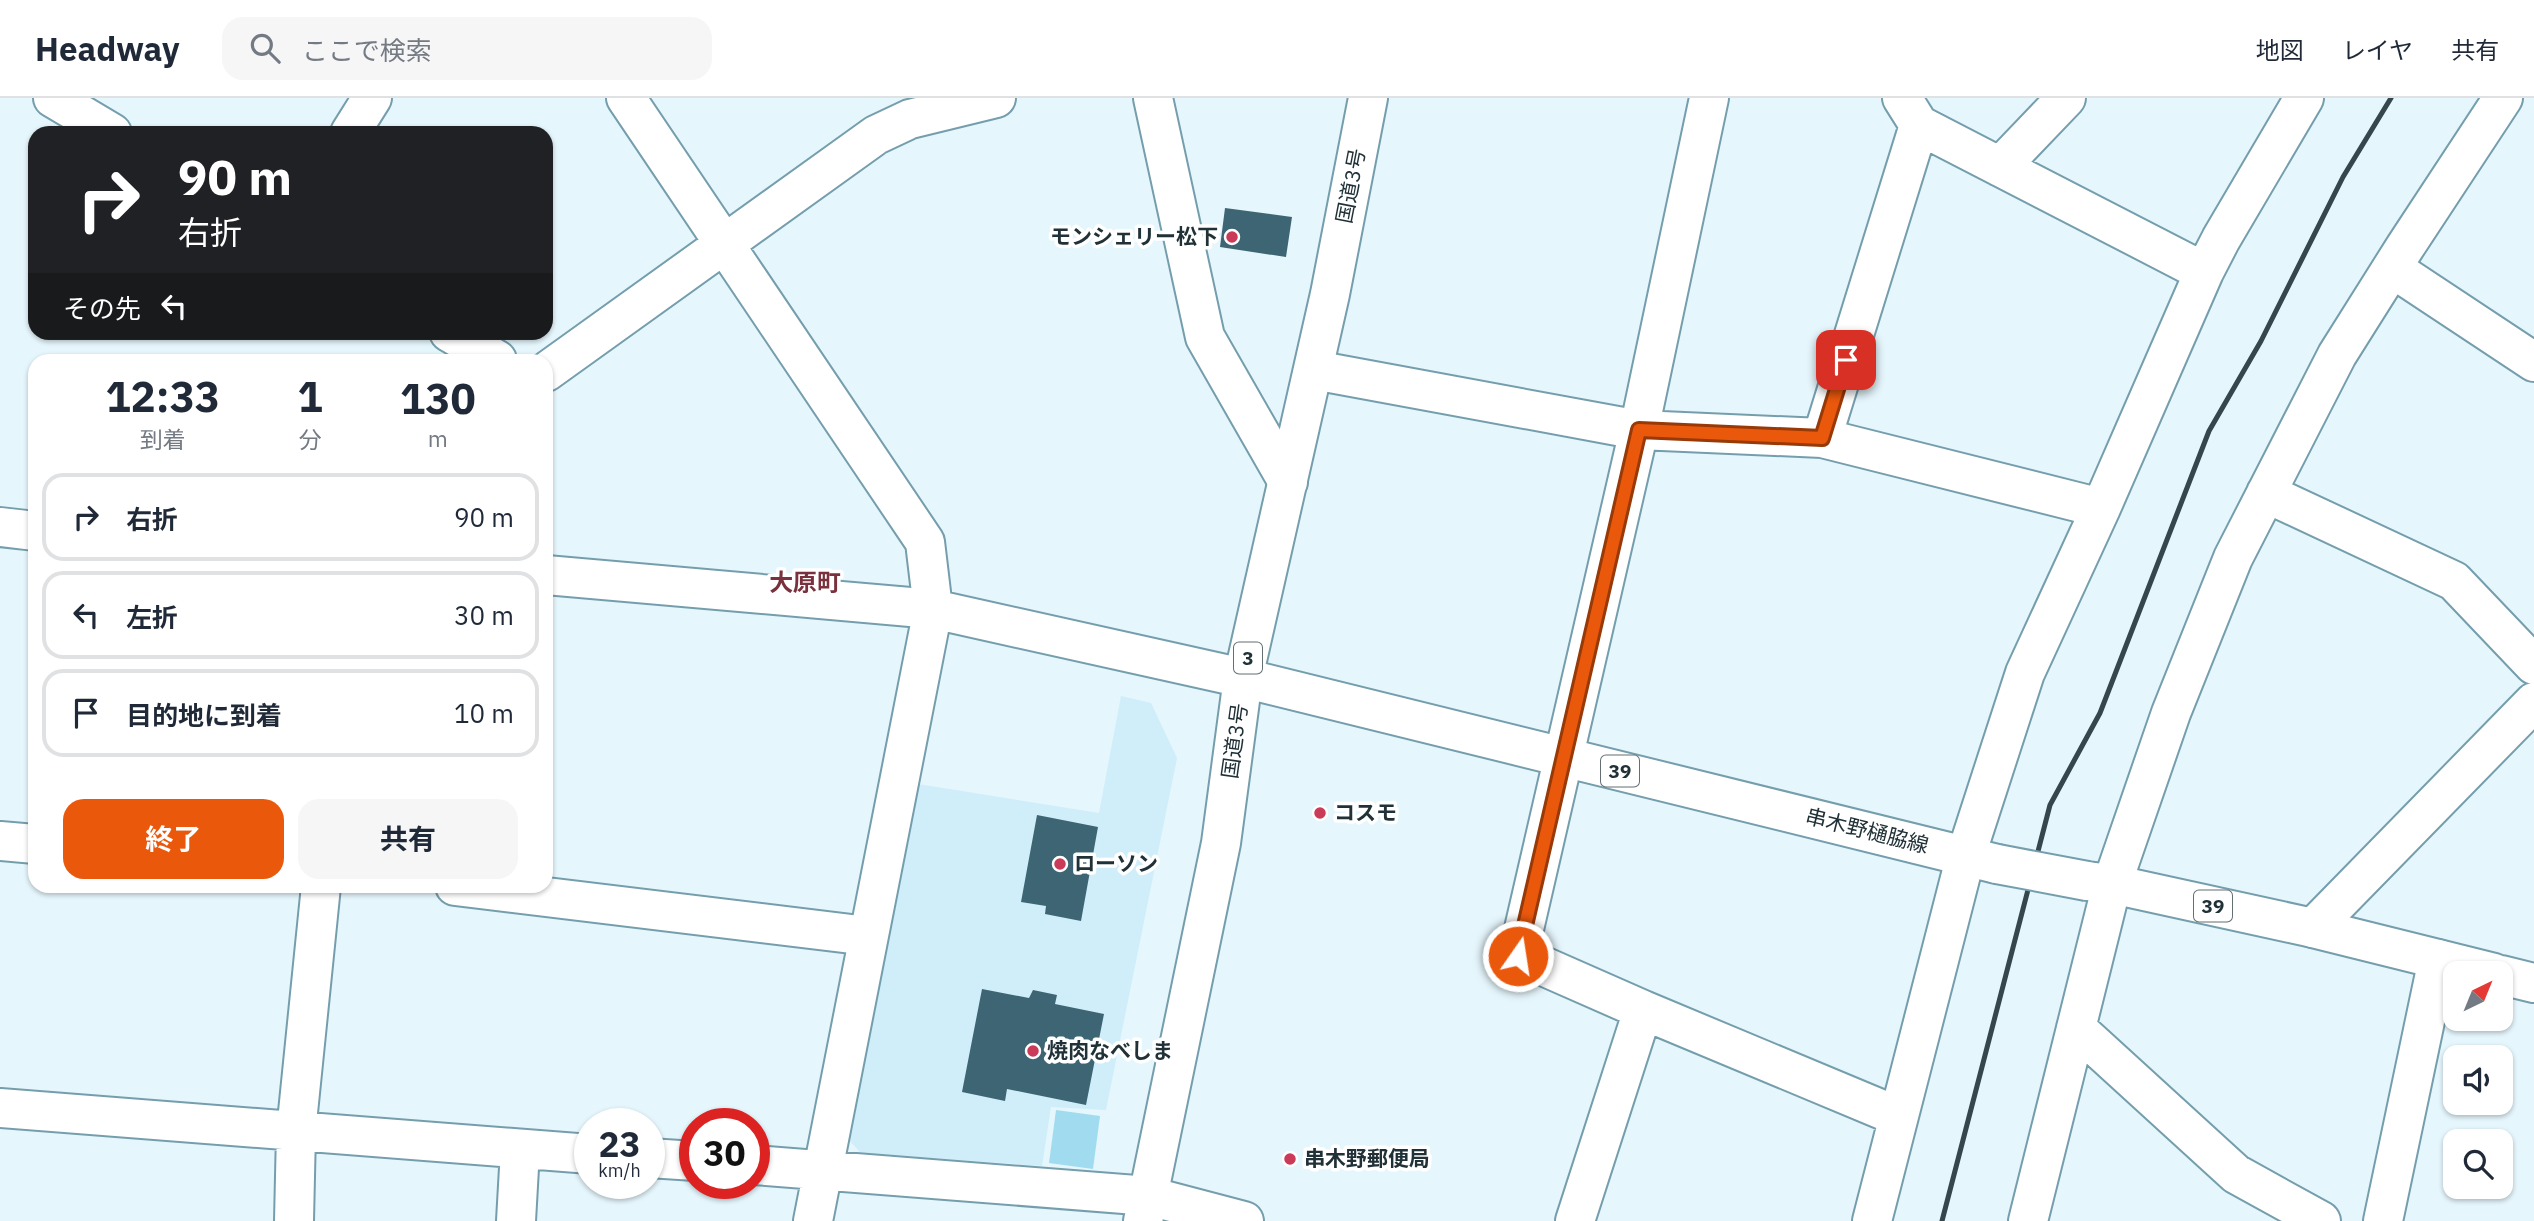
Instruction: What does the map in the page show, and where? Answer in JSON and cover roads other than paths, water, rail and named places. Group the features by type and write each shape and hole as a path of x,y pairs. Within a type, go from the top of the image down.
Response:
{"main road":[{"path":"53,98 100,126"},
{"path":"354,126 372,98"},
{"path":"626,98 925,542 933,609 813,1221"},
{"path":"553,367 876,135 910,119 996,98"},
{"path":"1153,98 1205,337 1288,482"},
{"name":"国道3号","path":"1146,1208 1221,843 1243,678 1314,370 1368,98"},
{"path":"1709,98 1639,430 1518,956 1897,1116"},
{"path":"2000,167 2066,98"},
{"path":"1872,1221 1897,1116 1981,860 2025,673 2101,508 2204,272 2304,98"},
{"path":"2028,1221 2076,1028 2099,882 2233,558 2337,355 2503,98"},
{"path":"1822,438 1911,112 2000,167 2204,272"},
{"path":"2392,268 2534,362"},
{"path":"463,340 487,354"},
{"path":"1314,370 1639,430 1822,438 2101,508"},
{"path":"2266,493 2454,581 2534,665"},
{"path":"0,527 28,530"},
{"name":"串木野樋脇線","path":"553,576 933,609 1243,678 1981,860 2099,882 2313,928 2446,961"},
{"path":"2313,928 2534,702"},
{"path":"0,841 28,843"},
{"path":"294,1221 296,1132 320,893"},
{"path":"513,893 869,936"},
{"path":"2382,1221 2438,959"},
{"path":"2513,978 2534,983"},
{"path":"1575,1221 1643,1010"},
{"path":"2076,1028 2236,1174 2321,1221"},
{"path":"0,1108 574,1153"},
{"path":"516,1221 520,1150"},
{"path":"770,1166 823,1169 1244,1221"}],"railway":[{"path":"1942,1221 2050,805 2100,713 2209,431 2261,341 2343,177 2391,98"}],"place":[{"name":"モンシェリー松下","path":"1232,237"},
{"name":"コスモ","path":"1320,813"},
{"name":"ローソン","path":"1060,864"},
{"name":"焼肉なべしま","path":"1033,1051"},
{"name":"串木野郵便局","path":"1290,1159"}],"district":[{"name":"大原町","path":"805,583"}]}
